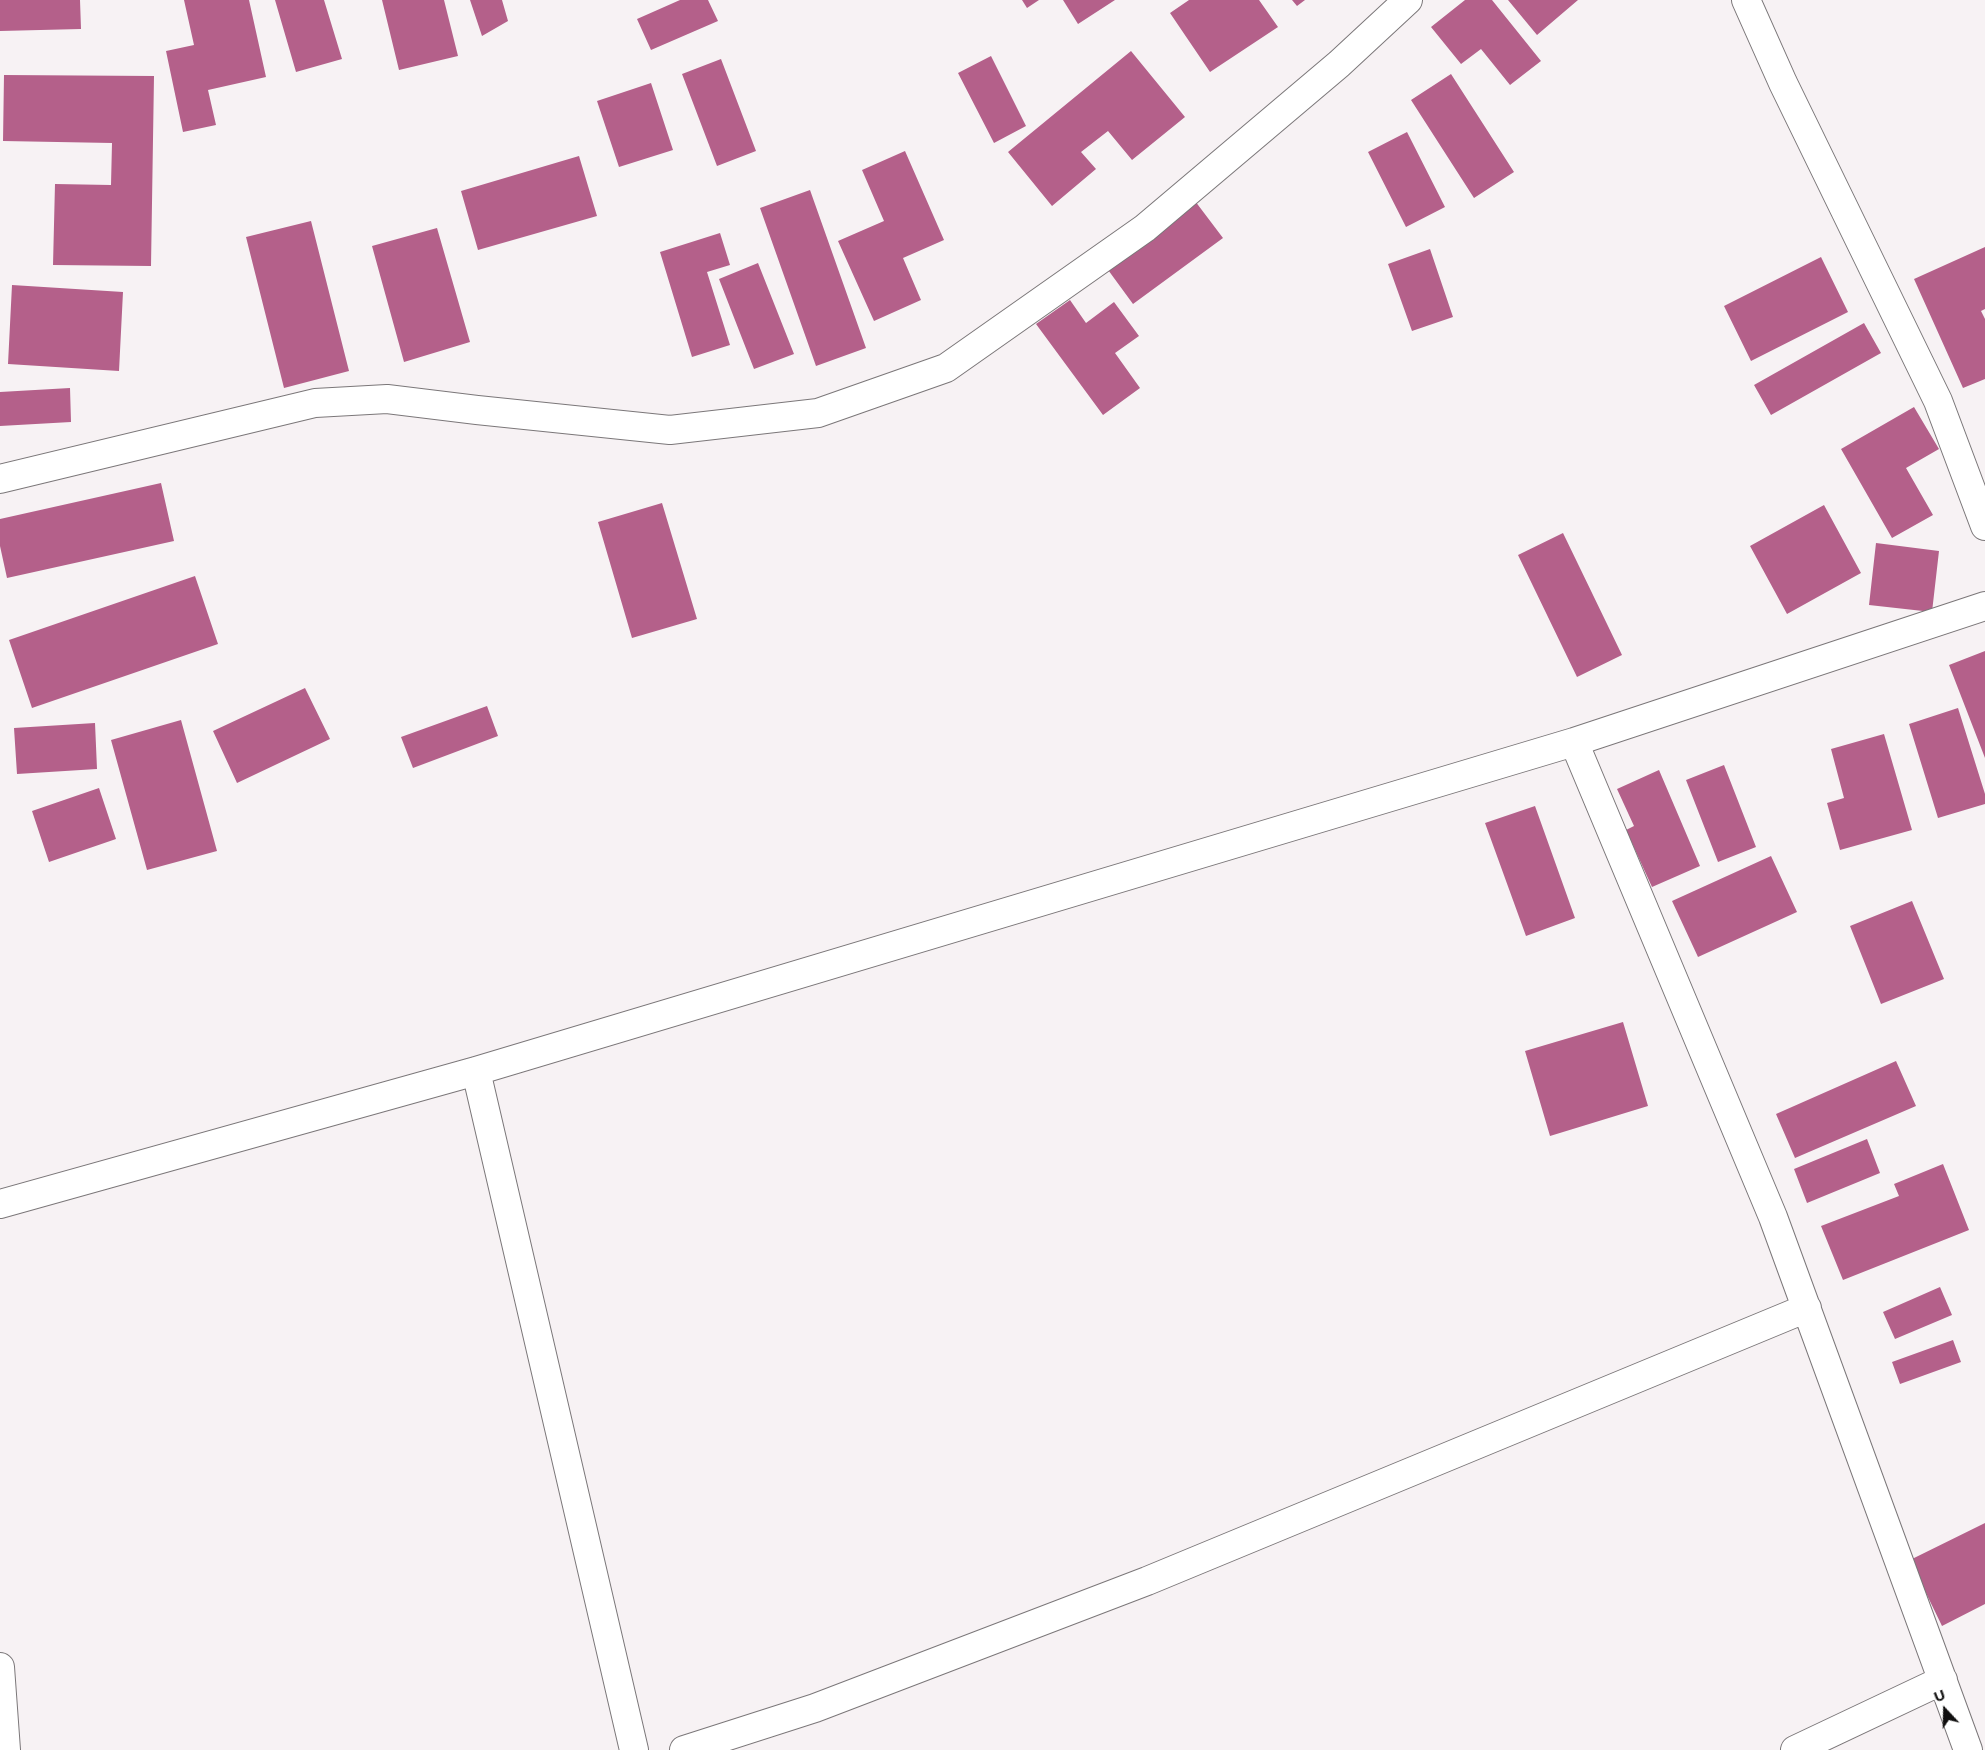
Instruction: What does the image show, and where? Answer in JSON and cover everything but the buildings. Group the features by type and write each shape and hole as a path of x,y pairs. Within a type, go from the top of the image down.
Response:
{"street":[{"path":"0,479 314,403 387,399 670,430 818,413 946,368 1145,228 1339,64 1408,0"},
{"path":"1746,0 1787,92 1938,401 1985,526"},
{"path":"0,1204 476,1071 1574,742 1985,606"},
{"path":"1574,742 1773,1216 1968,1750"},
{"path":"476,1071 634,1750"},
{"path":"684,1750 815,1708 1147,1580 1806,1308"},
{"path":"0,1667 6,1750"},
{"path":"1795,1750 1943,1680"}]}
